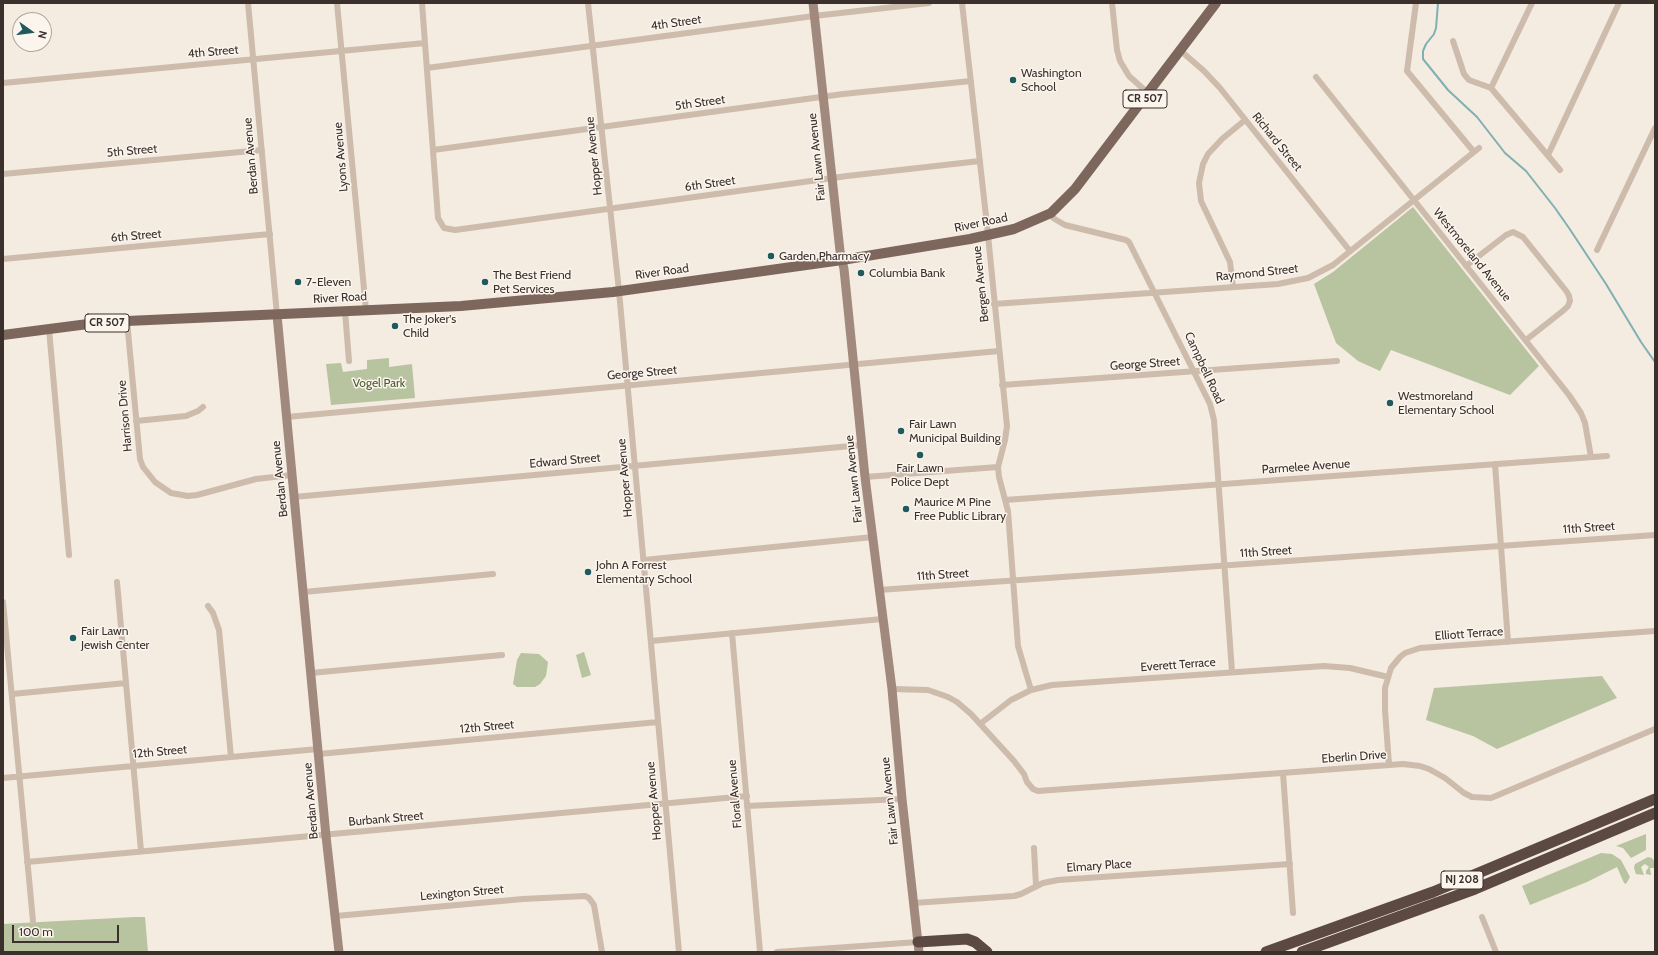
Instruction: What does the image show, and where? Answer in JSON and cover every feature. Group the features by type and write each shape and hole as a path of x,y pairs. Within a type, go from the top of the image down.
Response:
{"highway":[{"name":"NJ 208","path":"1266,952 1433,892 1655,799"},
{"name":"NJ 208","path":"1302,952 1475,889 1655,814"},
{"path":"919,947 967,939 975,942 987,952"}],"main road":[{"name":"Fair Lawn Avenue","path":"812,3 854,364 865,477 892,689 902,799 919,947"},
{"name":"River Road","path":"3,335 128,321 462,306 619,291 842,260 988,235 1014,229 1051,212 1075,189 1216,3"},
{"name":"Berdan Avenue","path":"277,315 326,836 339,952"}],"street":[{"name":"Berdan Avenue","path":"248,3 277,315"},
{"name":"Lyons Avenue","path":"337,3 366,310"},
{"path":"422,3 433,150"},
{"name":"Hopper Avenue","path":"588,3 619,291 679,952"},
{"name":"4th Street","path":"427,68 814,16 929,3"},
{"name":"Bergen Avenue","path":"962,3 988,235 1007,433 998,467"},
{"path":"1112,3 1117,50 1120,61 1130,76 1148,94"},
{"name":"Raymond Street","path":"994,304 1278,284 1303,280 1325,270 1476,150 1407,71 1416,3"},
{"path":"1490,88 1532,3"},
{"path":"1548,154 1619,3"},
{"path":"1453,41 1464,74 1469,80 1490,88 1548,154 1560,170"},
{"name":"4th Street","path":"3,83 425,43"},
{"name":"Richard Street","path":"1181,51 1212,79 1350,251"},
{"name":"Westmoreland Avenue","path":"1316,77 1569,395 1581,413 1588,433 1591,457"},
{"name":"5th Street","path":"433,150 823,97 971,81"},
{"path":"1233,287 1230,262 1201,200 1199,183 1203,164 1208,154 1222,139 1245,120"},
{"path":"1597,250 1655,128"},
{"name":"5th Street","path":"3,174 262,150"},
{"name":"6th Street","path":"433,150 438,218 444,228 455,230 877,172 980,162"},
{"name":"Campbell Road","path":"1051,212 1053,218 1065,225 1129,242 1213,411 1232,672"},
{"path":"1466,266 1506,234 1513,232 1523,237 1569,296 1570,301 1564,310 1526,340"},
{"name":"6th Street","path":"3,259 270,234"},
{"path":"345,311 349,361"},
{"name":"Harrison Drive","path":"128,321 139,454 143,468 155,482 171,492 180,495 197,495 256,479 292,475"},
{"path":"49,329 69,555"},
{"name":"George Street","path":"286,417 999,351"},
{"name":"George Street","path":"1002,385 1337,361"},
{"path":"136,421 186,416 198,412 203,406"},
{"name":"Edward Street","path":"294,497 862,445"},
{"name":"Parmelee Avenue","path":"1005,500 1607,456"},
{"path":"1495,464 1508,642"},
{"path":"865,477 998,467 999,477 1008,511 1018,646 1031,690"},
{"name":"11th Street","path":"879,590 1655,535"},
{"path":"644,560 873,537"},
{"path":"304,592 492,574"},
{"path":"117,582 141,851"},
{"path":"3,602 33,921"},
{"path":"208,606 213,613 219,630 231,757"},
{"path":"651,641 882,619"},
{"name":"Elliott Terrace","path":"1388,765 1384,698 1388,677 1395,662 1405,652 1412,650 1655,631"},
{"name":"Floral Avenue","path":"732,633 760,952"},
{"path":"311,673 502,655"},
{"name":"Everett Terrace","path":"980,724 1010,700 1031,690 1063,684 1324,666 1350,668 1388,677"},
{"path":"12,694 126,683"},
{"path":"892,689 917,689 939,693 957,702 980,724"},
{"name":"12th Street","path":"3,778 231,757 318,752 658,722"},
{"name":"Eberlin Drive","path":"980,724 1019,767 1027,782 1033,789 1038,791 1403,764 1420,766 1437,773 1464,793 1472,797 1491,798 1655,729"},
{"path":"1283,773 1293,913"},
{"name":"Burbank Street","path":"27,862 326,836 746,796"},
{"path":"747,806 902,799"},
{"path":"1034,848 1036,886"},
{"name":"Elmary Place","path":"914,903 1014,896 1043,883 1058,880 1290,864"},
{"name":"Lexington Street","path":"336,916 523,899 581,896 589,898 594,905 602,952"},
{"path":"1482,917 1496,952"},
{"path":"777,952 919,947"}],"green space":[{"path":"1413,207 1539,366 1510,395 1391,350 1380,371 1358,361 1336,343 1314,284 1333,272"},
{"name":"Vogel Park","path":"389,358 389,367 412,364 415,398 331,405 326,364 341,363 343,372 367,369 367,360"},
{"path":"584,652 591,675 582,678 576,655"},
{"path":"521,653 539,654 548,662 546,676 540,684 535,687 517,687 513,684 517,660"},
{"path":"1602,676 1617,698 1497,749 1473,736 1426,720 1434,688"},
{"path":"1646,834 1646,850 1631,858 1623,848 1616,846"},
{"path":"1601,853 1612,854 1621,860 1630,877 1626,884 1624,883 1617,867 1587,882 1530,905 1522,886"},
{"path":"1648,857 1652,858 1655,862 1655,868 1650,868 1651,875 1646,874 1649,867 1645,864 1641,867 1644,875 1636,874 1634,868 1635,864"},
{"path":"145,917 148,952 3,952 3,924"}],"waterway":[{"path":"1438,3 1436,28 1434,34 1426,44 1423,51 1423,59 1448,90 1477,117 1505,153 1526,171 1555,208 1606,284 1641,342 1655,362"}],"place":[{"name":"Washington School","path":"1013,80"},
{"name":"Garden Pharmacy","path":"771,256"},
{"name":"Columbia Bank","path":"861,273"},
{"name":"7-Eleven","path":"298,282"},
{"name":"The Best Friend Pet Services","path":"485,282"},
{"name":"The Joker's Child","path":"395,326"},
{"name":"Westmoreland Elementary School","path":"1390,403"},
{"name":"Fair Lawn Municipal Building","path":"901,431"},
{"name":"Fair Lawn Police Dept","path":"920,455"},
{"name":"Maurice M Pine Free Public Library","path":"906,509"},
{"name":"John A Forrest Elementary School","path":"588,572"},
{"name":"Fair Lawn Jewish Center","path":"73,638"}]}
